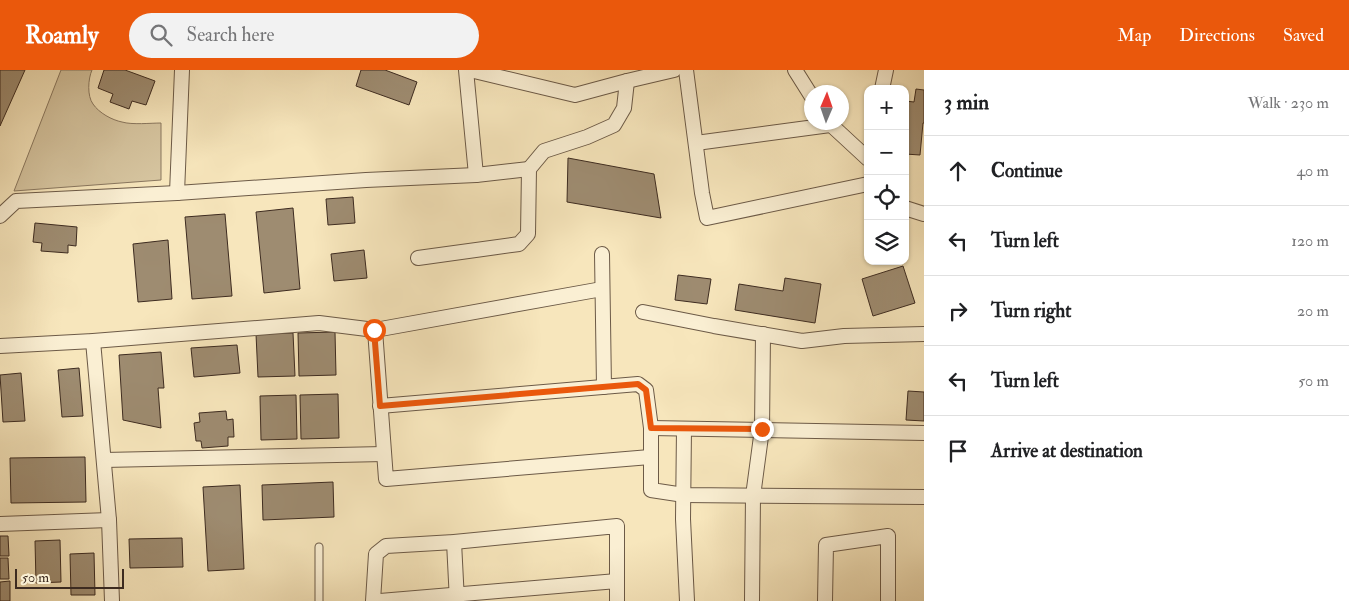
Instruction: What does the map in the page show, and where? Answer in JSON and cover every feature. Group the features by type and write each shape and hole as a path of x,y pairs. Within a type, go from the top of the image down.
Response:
{"street":[{"path":"177,193 182,70"},
{"path":"466,70 476,175"},
{"path":"470,70 575,95 650,73 674,70"},
{"path":"686,70 707,218 864,185"},
{"path":"795,70 804,85"},
{"path":"883,85 886,70"},
{"path":"418,258 520,244 528,234 529,169 544,151 614,125 624,108 627,81"},
{"path":"696,143 804,128"},
{"path":"836,130 864,155"},
{"path":"0,216 16,201 476,175 529,169"},
{"path":"909,209 924,214"},
{"path":"602,254 604,387"},
{"path":"0,346 319,324 374,330 602,289"},
{"path":"643,312 802,341 844,336 924,334"},
{"path":"374,330 386,479 650,457"},
{"path":"752,601 752,496 762,429 763,334"},
{"path":"93,341 109,520 112,601"},
{"path":"380,406 638,384 646,390 651,428 651,490 684,495 924,497"},
{"path":"651,428 924,433"},
{"path":"684,429 683,519 687,601"},
{"path":"104,460 384,454"},
{"path":"0,524 109,520"},
{"path":"373,601 376,554 386,546 454,542 617,526 617,601"},
{"path":"825,601 826,546 888,536 888,601"},
{"path":"454,542 457,598"},
{"path":"380,601 457,598 616,581"}],"lane":[{"path":"318,601 319,547"}],"shaded area":[{"path":"61,70 92,70 89,87 91,101 102,113 110,118 131,123 161,123 161,180 14,191"}],"building":[{"path":"0,70 25,70 0,126"},
{"path":"104,70 125,70 155,81 146,105 132,101 129,109 110,102 113,94 98,88"},
{"path":"361,70 385,70 417,82 409,105 356,86"},
{"path":"916,89 924,90 924,123 920,155 909,154 909,101 914,102"},
{"path":"568,158 654,174 661,218 567,202"},
{"path":"353,197 355,223 328,225 326,199"},
{"path":"293,208 300,289 264,293 256,212"},
{"path":"225,214 232,296 192,299 185,217"},
{"path":"35,223 77,227 76,246 68,245 68,253 41,251 42,243 33,242"},
{"path":"168,240 172,299 138,302 133,244"},
{"path":"364,250 367,278 334,281 331,254"},
{"path":"903,266 915,303 873,316 862,279"},
{"path":"678,275 711,279 707,304 675,300"},
{"path":"785,278 821,284 815,323 735,310 739,284 783,291"},
{"path":"335,332 336,375 299,376 298,333"},
{"path":"293,333 295,376 258,377 256,334"},
{"path":"237,345 240,373 194,377 191,348"},
{"path":"161,352 164,388 158,388 161,428 123,420 119,355"},
{"path":"79,368 83,416 62,417 58,370"},
{"path":"21,373 25,421 3,422 0,375"},
{"path":"908,391 924,392 924,421 906,420"},
{"path":"338,394 339,438 301,439 300,395"},
{"path":"296,395 297,439 261,440 260,396"},
{"path":"226,411 227,420 233,419 234,437 228,437 228,446 202,448 201,441 196,441 194,423 200,422 199,413"},
{"path":"85,457 86,502 11,503 10,458"},
{"path":"333,482 334,517 263,520 262,485"},
{"path":"240,485 244,569 208,571 203,487"},
{"path":"0,536 8,536 9,556 0,556"},
{"path":"182,538 183,567 130,568 129,539"},
{"path":"60,540 61,582 36,583 35,541"},
{"path":"94,553 95,595 71,595 70,554"},
{"path":"0,558 8,558 9,579 0,579"},
{"path":"10,581 10,601 0,601 0,582"}],"route":[{"path":"374,330 380,406 638,384 646,390 651,428 762,429"}]}
